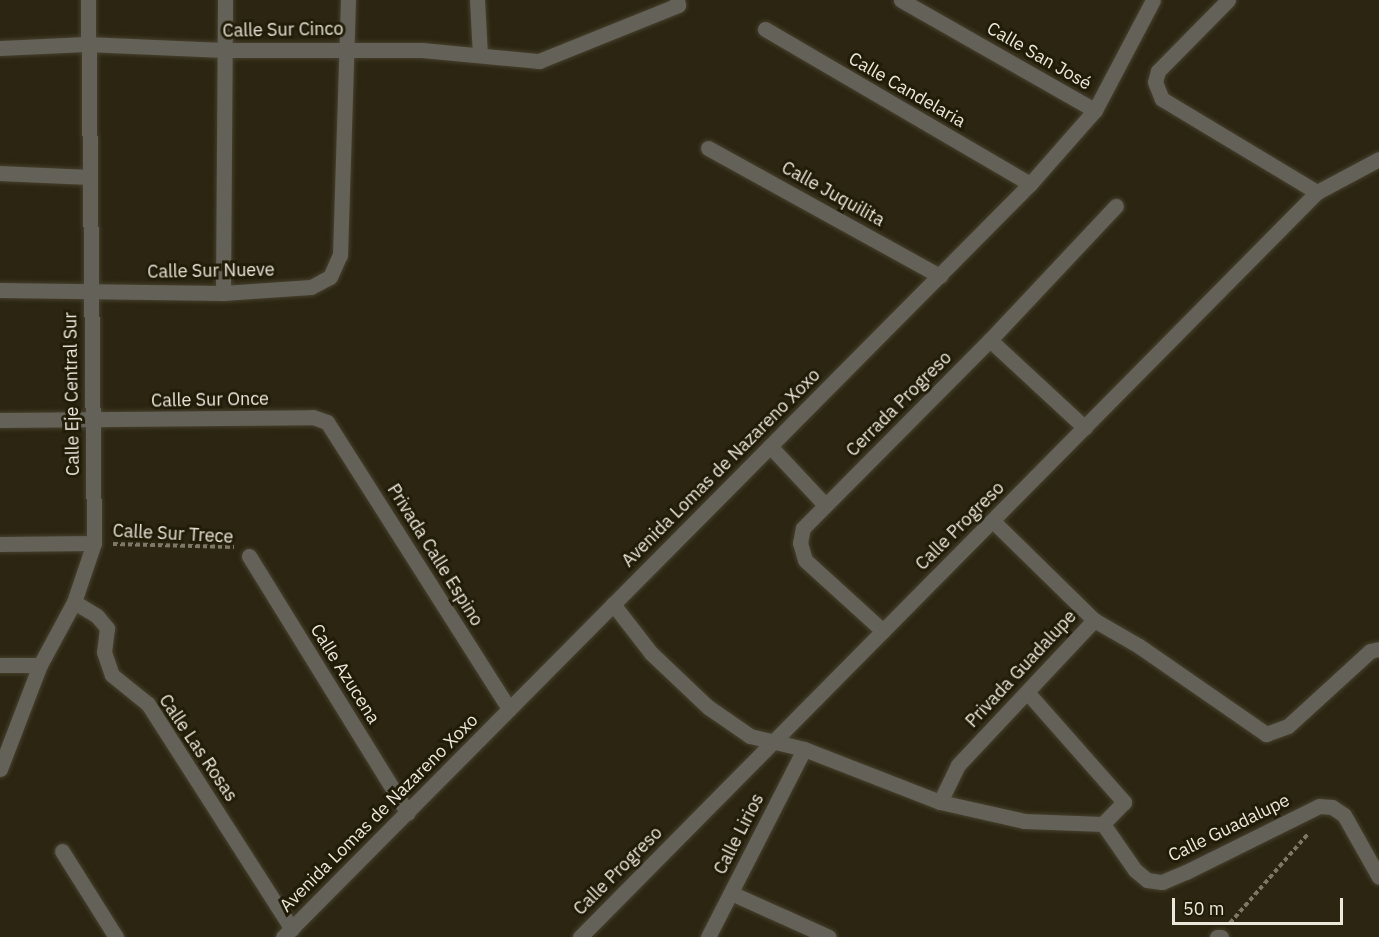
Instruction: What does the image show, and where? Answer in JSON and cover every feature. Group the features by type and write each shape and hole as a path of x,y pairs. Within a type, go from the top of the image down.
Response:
{"street":[{"name":"Calle Eje Central Sur","path":"0,769 40,665 74,602 94,543 88,177 88,0"},
{"path":"223,293 225,0"},
{"path":"347,48 348,0"},
{"path":"477,0 480,55"},
{"name":"Calle Sur Cinco","path":"0,48 87,44 224,50 347,48 480,55 539,61 678,4 676,0"},
{"name":"Calle San José","path":"901,0 1095,110"},
{"name":"Avenida Lomas de Nazareno Xoxo","path":"287,933 1030,184 1095,110 1153,0"},
{"path":"1228,0 1158,71 1155,82 1162,99 1317,192"},
{"name":"Calle Candelaria","path":"765,29 1030,184"},
{"name":"Calle Sur Nueve","path":"0,290 223,293 311,287 330,277 340,255 347,48"},
{"name":"Calle Juquilita","path":"708,147 940,276"},
{"name":"Calle Progreso","path":"580,937 1317,192 1379,159"},
{"path":"0,173 88,177"},
{"name":"Cerrada Progreso","path":"883,631 805,560 800,543 803,528 990,340 1116,206"},
{"path":"990,340 1084,428"},
{"name":"Calle Sur Once","path":"0,420 92,422 313,417 327,422"},
{"name":"Privada Calle Espino","path":"327,422 509,709"},
{"path":"770,446 825,505"},
{"name":"Privada Guadalupe","path":"940,802 949,777 958,765 1094,620 993,521"},
{"path":"0,544 94,543"},
{"name":"Calle Azucena","path":"249,556 408,813"},
{"name":"Calle Las Rosas","path":"74,602 97,616 107,628 105,652 112,675 148,704 287,933"},
{"path":"613,604 651,653 708,707 750,736 804,748 940,802 1024,821 1103,824 1124,802 1027,692"},
{"path":"1094,620 1139,646 1266,734 1288,726 1370,651 1379,649"},
{"path":"0,665 40,665"},
{"name":"Calle Lirios","path":"708,937 804,748"},
{"name":"Calle Guadalupe","path":"1103,824 1135,870 1147,880 1162,882 1319,806 1332,807 1344,815 1379,877"},
{"path":"62,851 116,937"},
{"path":"731,893 829,937"}],"path":[{"name":"Calle Sur Trece","path":"94,543 235,547 249,556"},
{"path":"1219,936 1310,832"}]}
